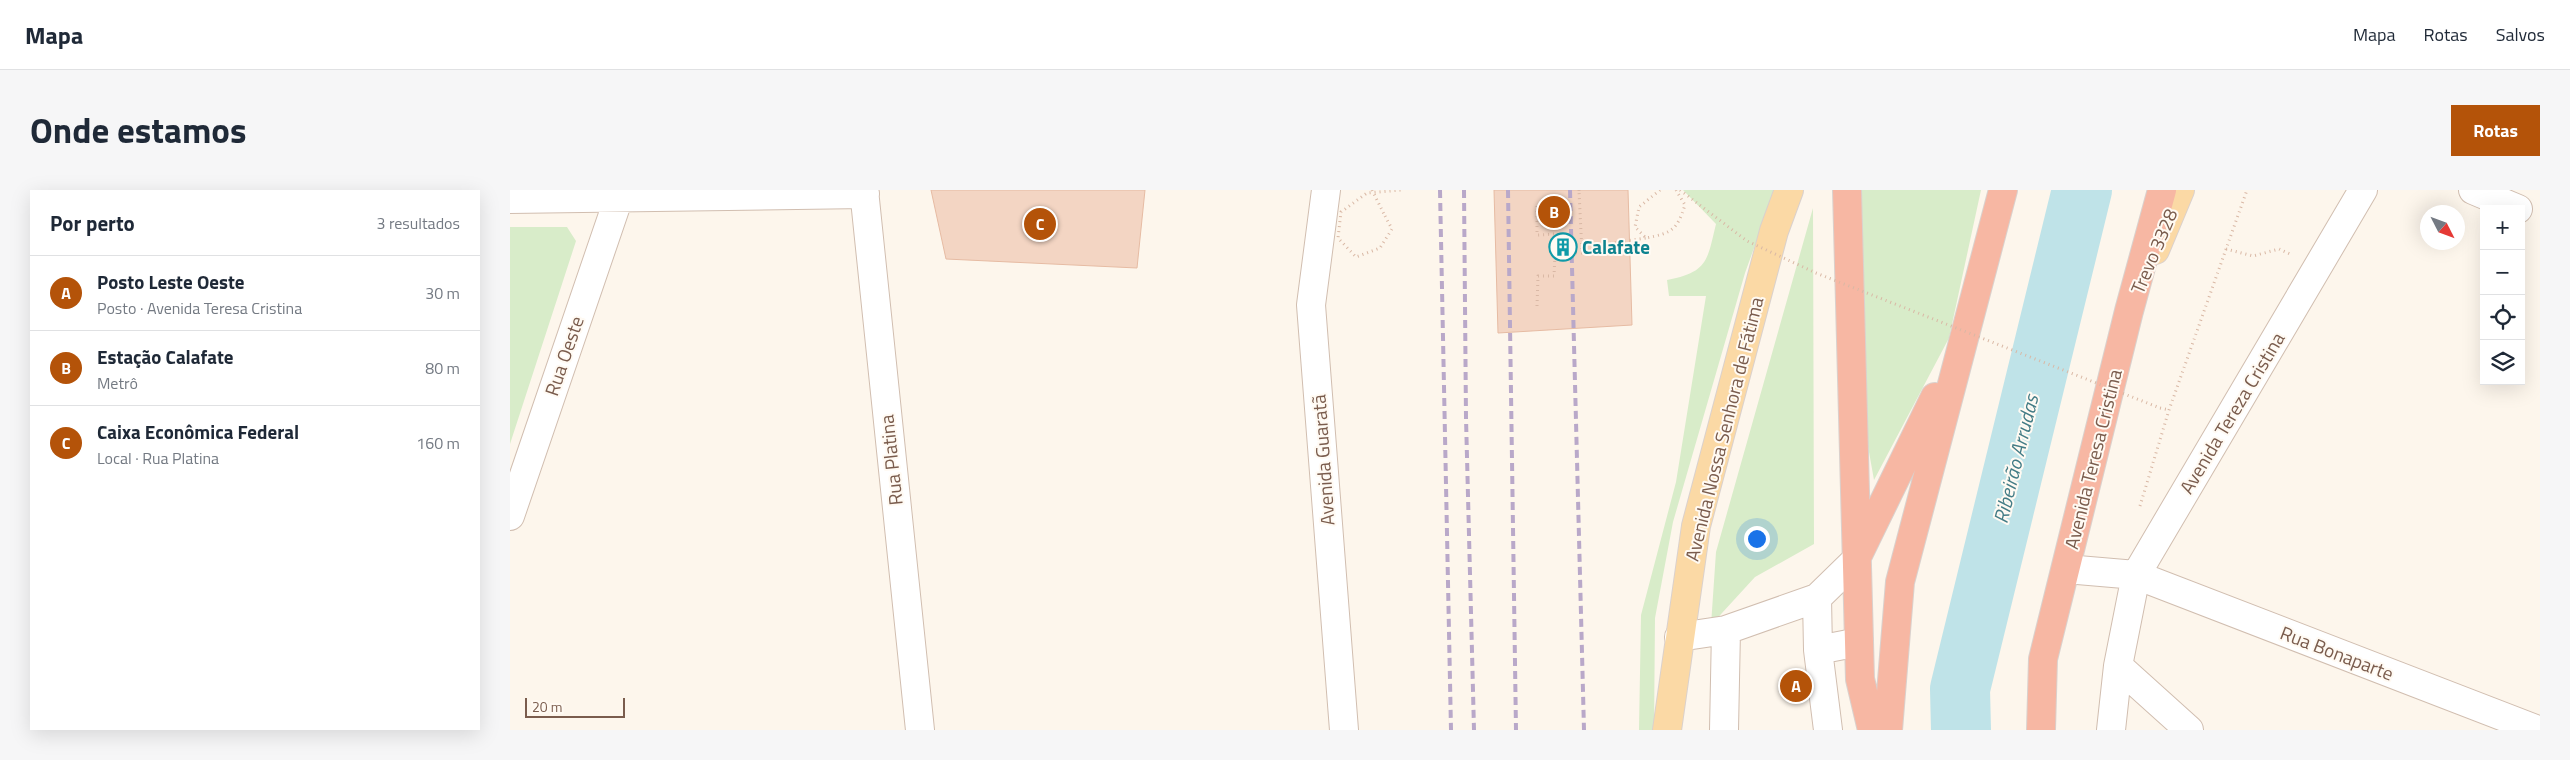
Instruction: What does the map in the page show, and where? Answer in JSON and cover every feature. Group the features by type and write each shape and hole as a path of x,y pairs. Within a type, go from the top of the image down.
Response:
{"highway":[{"path":"1847,190 1860,679 1872,730"},
{"path":"1888,730 1900,582 2003,190"},
{"name":"Avenida Teresa Cristina","path":"2041,730 2043,659 2129,311 2162,190"},
{"path":"1856,560 1961,344"}],"main road":[{"name":"Avenida Nossa Senhora de Fátima","path":"1667,730 1696,526 1774,232 1789,190"},
{"name":"Trevo 3328","path":"2129,311 2180,190"}],"street":[{"name":"Avenida Guaratã","path":"1326,190 1311,306 1344,730"},
{"name":"Avenida Tereza Cristina","path":"2118,666 2136,575 2319,268 2363,190"},
{"path":"510,199 864,192"},
{"name":"Rua Platina","path":"864,192 920,730"},
{"path":"2483,192 2510,205"},
{"name":"Rua Oeste","path":"510,516 619,197"},
{"path":"2525,212 2540,218"},
{"path":"1679,637 1726,630 1817,598 1856,560"},
{"path":"2066,569 2136,575"},
{"name":"Rua Bonaparte","path":"2136,575 2538,730"},
{"path":"1817,598 1818,650 1828,730"},
{"path":"1724,730 1726,630"},
{"path":"1818,650 1859,642"},
{"path":"2111,730 2118,666"},
{"path":"2118,666 2189,730"}],"path":[{"path":"1372,190 1385,216 1392,229 1380,248 1356,257 1338,238 1341,212 1366,193 1401,190"},
{"path":"1556,252 1582,253 1579,190"},
{"path":"1646,238 1636,227 1639,206 1660,190"},
{"path":"1606,244 1667,234 1679,224 1685,205 1676,190"},
{"path":"1680,190 1747,241 1816,273 2168,410"},
{"path":"2139,505 2168,410 2247,190"},
{"path":"1537,202 1537,235 1556,234 1554,276 1538,276 1537,306"},
{"path":"2226,249 2253,256"}],"green space":[{"path":"1683,190 1775,190 1745,273 1673,522 1655,618 1654,730 1639,730 1641,615 1676,482 1706,296 1669,296 1667,280 1691,273 1704,263 1716,224"},
{"path":"1859,190 1981,190 1949,338 1874,480 1864,424"},
{"path":"1813,208 1814,544 1755,577 1711,625 1716,552"},
{"path":"510,227 567,227 576,241 510,444"}],"building":[{"path":"931,190 1145,190 1137,268 946,259"},
{"name":"Calafate","path":"1494,190 1628,190 1632,325 1498,333"}],"waterway":[{"name":"Ribeirão Arrudas","path":"1961,730 1960,689 2082,190"}],"railway":[{"path":"1440,190 1451,730"},
{"path":"1464,190 1466,418 1474,730"},
{"path":"1508,190 1516,730"},
{"path":"1570,190 1584,730"}],"place":[{"name":"Estação Calafate","path":"1554,212"},
{"name":"Caixa Econômica Federal","path":"1040,224"},
{"name":"Calafate","path":"1563,247"},
{"name":"Posto Leste Oeste","path":"1796,686"}]}
